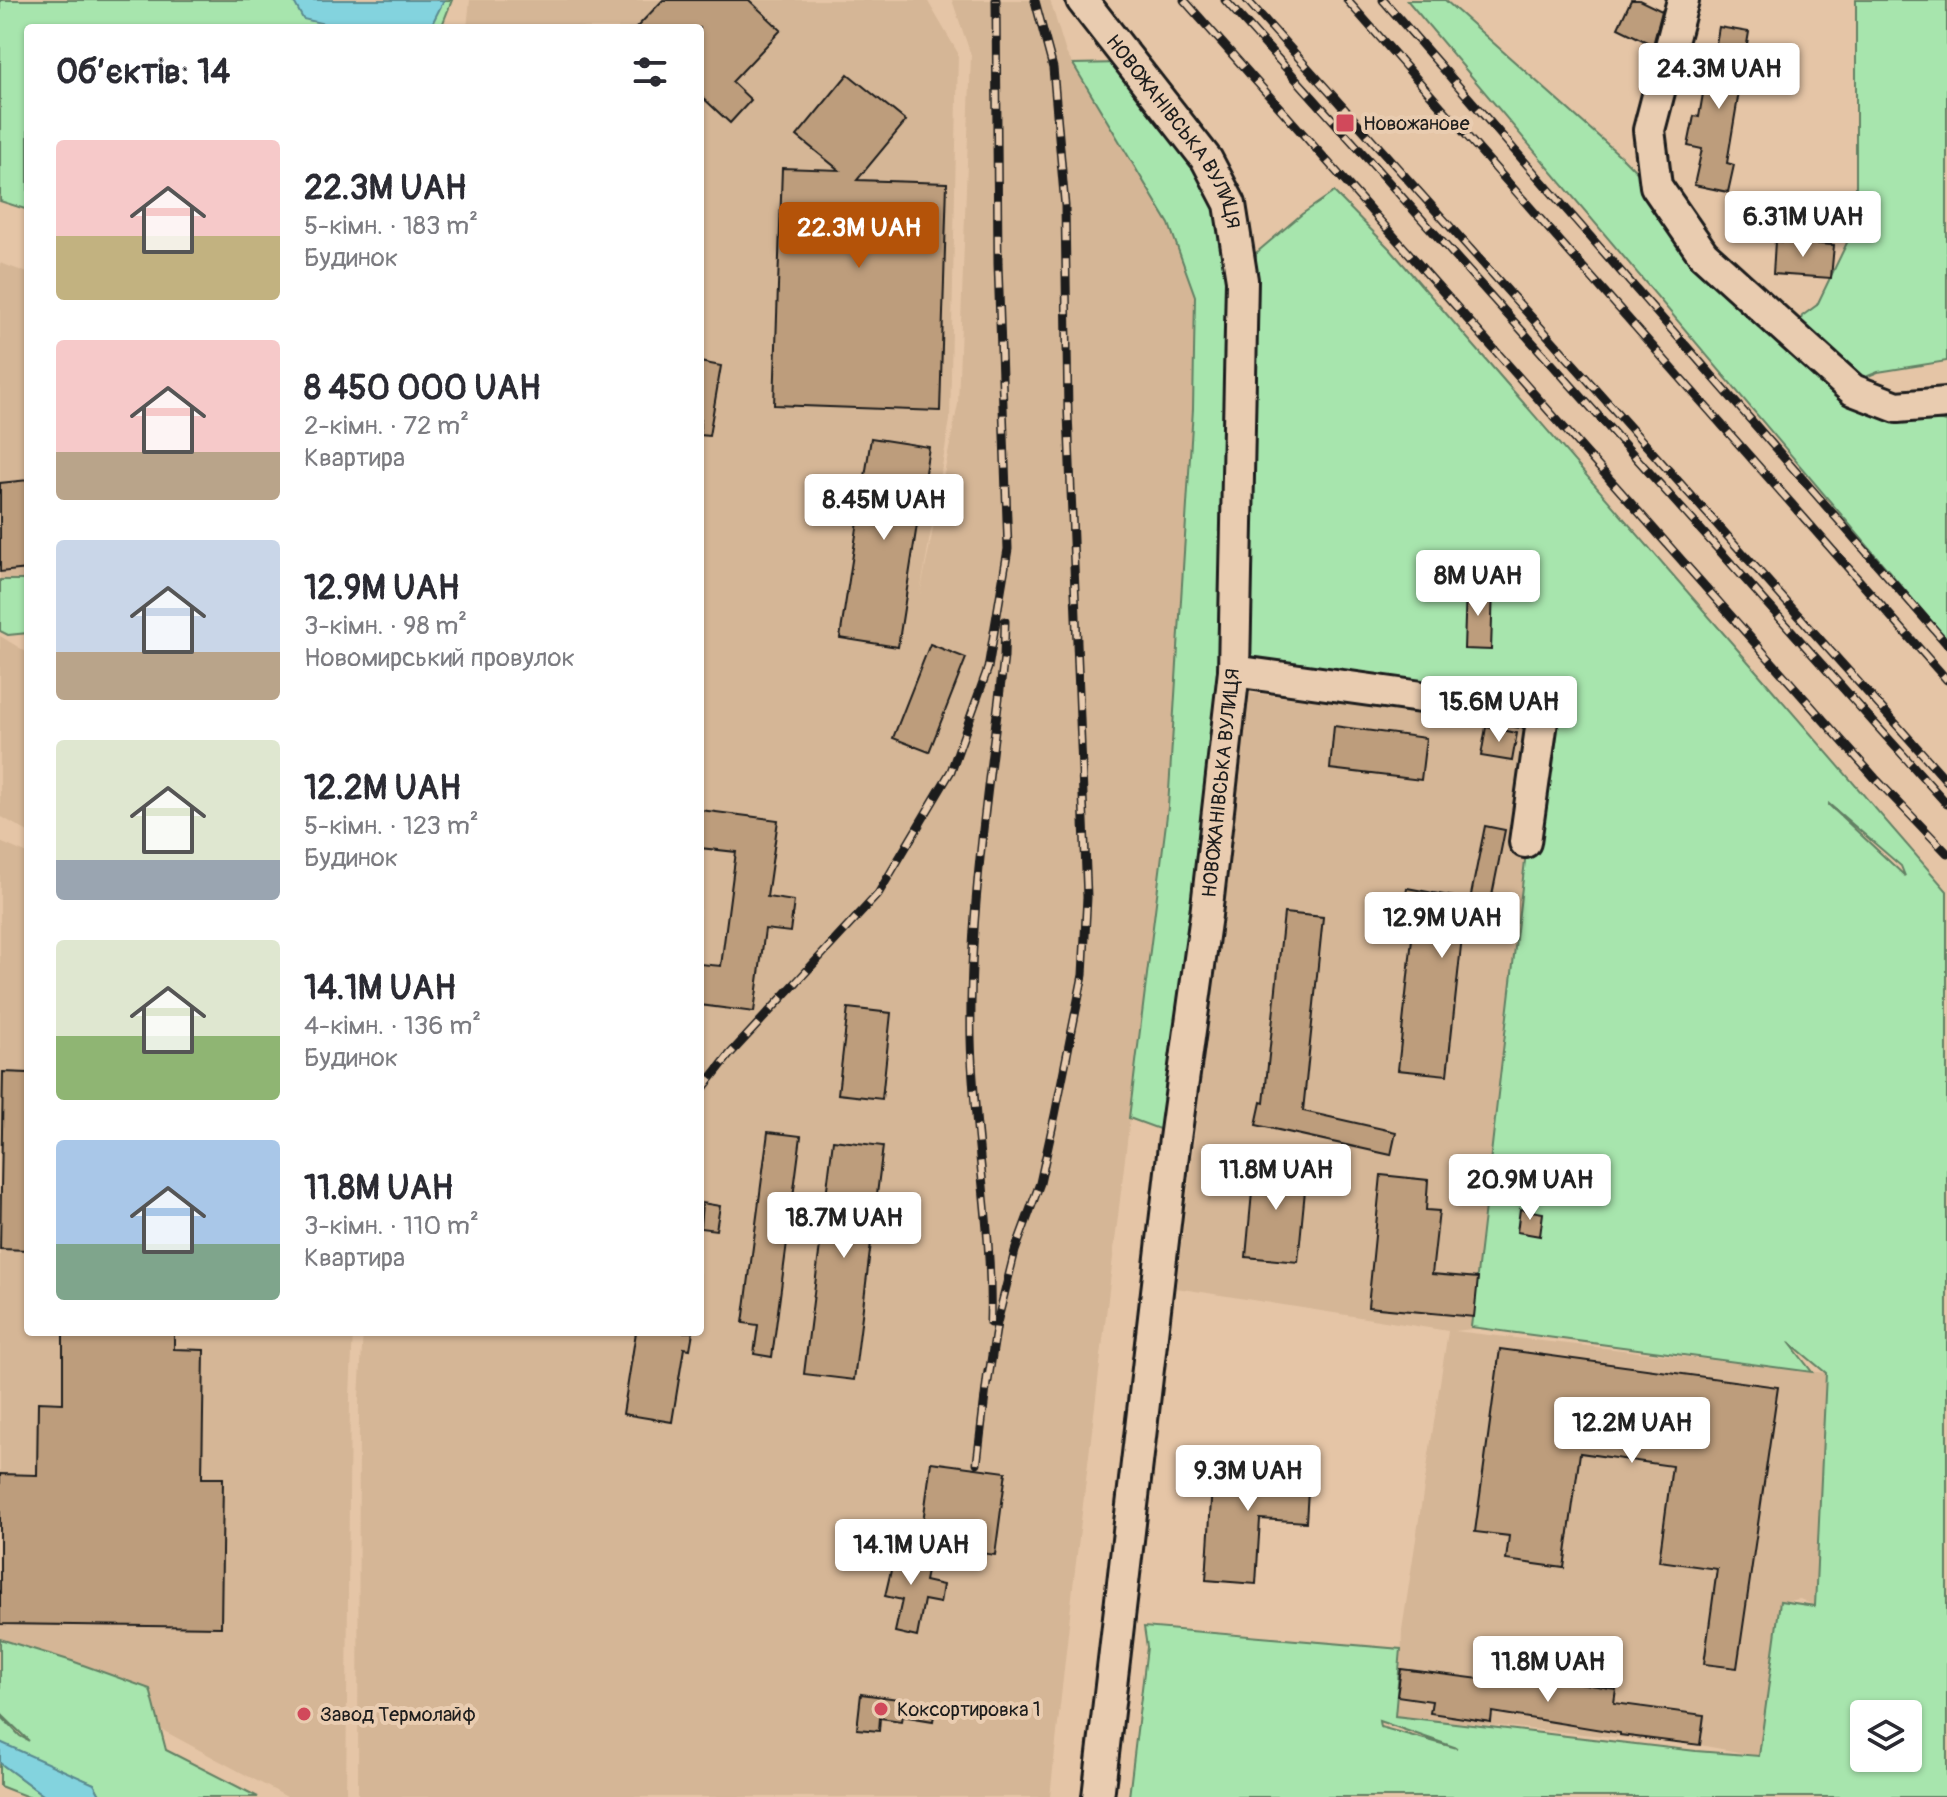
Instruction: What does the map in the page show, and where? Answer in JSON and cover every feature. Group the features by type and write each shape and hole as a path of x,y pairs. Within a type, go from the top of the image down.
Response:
{"street":[{"name":"НОВОЖАНІВСЬКА ВУЛИЦЯ","path":"1082,0 1207,160 1230,204 1242,280 1234,671 1206,915 1174,1146 1098,1797"},
{"path":"1683,0 1649,130 1656,186 1703,254 1853,390 1897,407 1947,403"},
{"path":"1234,671 1543,714 1525,842"}],"shaded area":[{"path":"470,0 927,0 958,53 950,420 920,594 958,404 971,55 952,0 1050,0 1066,53 1169,224 1195,296 1193,488 1169,796 1050,1797 358,1797 359,1397 363,1336 704,1336 704,24 467,24"},
{"path":"0,263 24,272 24,581 0,583"},
{"path":"0,636 24,651 24,830 0,816"},
{"path":"1249,693 1565,728 1482,1328 1454,1331 1826,1373 1815,1606 1800,1599 1780,1602 1759,1756 1700,1745 1394,1716 1401,1669 1402,1630 1448,1331 1176,1288"},
{"path":"0,842 24,852 24,1336 353,1336 346,1797 287,1797 34,1661 0,1648"}],"green space":[{"path":"0,0 452,0 443,24 24,24 24,209 0,201"},
{"path":"1407,0 1445,0 1624,159 1669,205 1819,383 1854,406 1947,422 1947,640"},
{"path":"1856,0 1947,0 1947,361 1878,372 1858,380 1796,338 1802,316 1817,305 1856,224"},
{"path":"1121,63 1215,174 1238,251 1234,671 1167,1132 1129,1118 1168,807 1193,409 1195,296 1169,224 1073,64"},
{"path":"1334,192 1390,249 1947,891 1947,1797 1129,1797 1147,1647 1144,1627 1401,1649 1395,1716 1759,1756 1780,1601 1815,1606 1826,1373 1789,1342 1812,1372 1471,1327 1542,714 1249,659 1256,253","holes":["1829,804 1901,866 1905,876","1379,1721 1457,1748 1380,1727"]},
{"path":"0,580 24,580 24,633 8,635 0,631"},
{"path":"0,1639 150,1689 166,1750 258,1797 101,1797 94,1784 0,1745 0,1715 29,1741 0,1713"},
{"path":"0,1763 43,1795 56,1797 28,1797 0,1786"}],"water":[{"path":"293,0 444,0 432,24 325,24 303,19"},
{"path":"0,1742 94,1784 101,1797 43,1795 0,1763"}],"building":[{"path":"663,0 749,0 781,30 732,82 751,100 730,123 704,99 704,24 640,24"},
{"path":"1631,0 1639,0 1662,11 1653,45 1618,28"},
{"path":"1719,27 1749,32 1727,163 1734,165 1728,192 1694,185 1702,149 1688,146 1694,116 1699,117 1706,76 1710,77"},
{"path":"848,74 906,121 857,180 947,183 940,411 774,405 782,168 839,170 797,136"},
{"path":"1775,241 1834,245 1831,278 1773,274"},
{"path":"704,363 721,366 709,436 704,435"},
{"path":"871,438 929,447 898,647 840,638"},
{"path":"24,480 24,569 0,572 0,483"},
{"path":"1466,586 1493,587 1491,650 1464,649"},
{"path":"930,644 966,658 929,752 893,738"},
{"path":"1334,726 1426,738 1421,780 1330,769"},
{"path":"1486,727 1517,733 1512,761 1481,756"},
{"path":"704,811 778,820 767,897 794,901 790,932 765,929 754,1012 704,1006 704,964 721,966 736,852 704,848"},
{"path":"1485,826 1505,830 1483,941 1462,937 1447,1075 1398,1070 1413,929 1400,926 1407,888 1470,900"},
{"path":"1284,913 1323,917 1303,1111 1396,1132 1391,1155 1256,1125 1261,1102 1264,1103"},
{"path":"848,1008 891,1013 882,1099 838,1094"},
{"path":"3,1072 24,1073 24,1250 0,1249"},
{"path":"768,1132 801,1136 772,1357 754,1354 758,1325 743,1323"},
{"path":"833,1140 883,1146 854,1380 804,1374"},
{"path":"1255,1160 1299,1164 1298,1180 1306,1180 1298,1262 1246,1257"},
{"path":"1381,1175 1428,1180 1426,1210 1439,1211 1432,1274 1478,1278 1474,1317 1368,1307"},
{"path":"704,1203 720,1206 716,1230 704,1228"},
{"path":"1520,1209 1543,1213 1540,1236 1517,1232"},
{"path":"63,1336 174,1336 174,1349 204,1350 202,1478 223,1478 221,1627 0,1624 0,1474 37,1475 38,1402 63,1403"},
{"path":"635,1336 692,1336 690,1349 684,1348 672,1422 623,1414"},
{"path":"1500,1349 1778,1387 1737,1668 1704,1664 1717,1569 1659,1561 1672,1466 1580,1453 1564,1568 1506,1560 1509,1536 1475,1532"},
{"path":"1214,1453 1265,1456 1264,1472 1309,1475 1306,1522 1260,1519 1256,1584 1206,1580"},
{"path":"931,1462 1006,1472 995,1555 920,1545"},
{"path":"897,1545 931,1552 925,1581 943,1585 940,1603 924,1600 917,1637 895,1632 902,1600 885,1596"},
{"path":"1401,1669 1503,1682 1505,1671 1616,1689 1614,1703 1704,1715 1700,1745 1620,1735 1492,1712 1491,1722 1430,1713 1432,1701 1397,1696"},
{"name":"Коксортировка 1","path":"861,1694 936,1704 933,1721 902,1716 901,1721 880,1718 879,1731 857,1729"}],"railway":[{"path":"704,1087 730,1054 878,894 951,771 988,668 1008,549 998,264 996,0"},
{"path":"1184,0 1875,778 1947,853"},
{"path":"1225,0 1947,804"},
{"path":"1247,0 1947,781"},
{"path":"1347,0 1947,680"},
{"path":"1383,0 1947,644"},
{"path":"988,1381 997,1323 1015,1251 1040,1183 1055,1115 1083,975 1087,897 1068,413 1065,206 1053,68 1035,1"},
{"path":"990,1323 989,1251 973,1074 971,990 977,894 1004,657 1005,621"},
{"path":"977,1463 988,1371"}],"place":[{"name":"Новожанове","path":"1345,123"},
{"name":"Коксортировка 1","path":"881,1709"},
{"name":"Завод Термолайф","path":"304,1714"}]}
